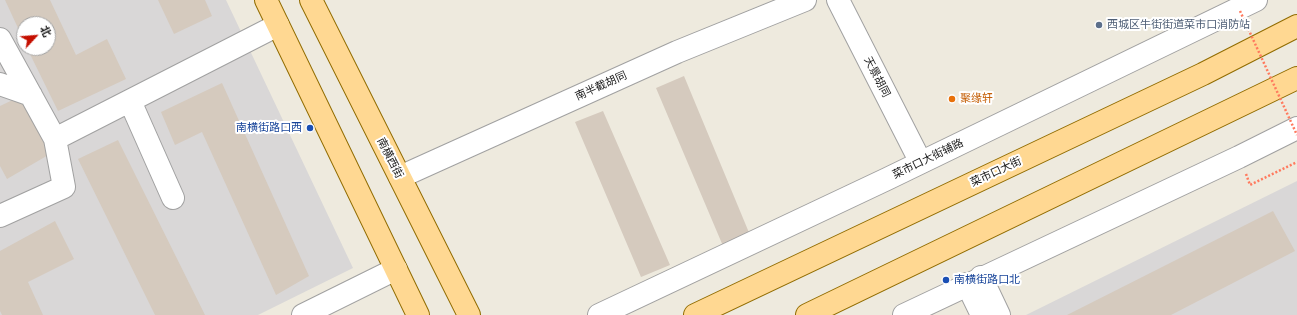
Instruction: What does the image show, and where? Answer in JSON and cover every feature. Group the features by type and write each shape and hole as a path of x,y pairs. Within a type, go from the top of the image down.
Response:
{"main road":[{"path":"266,0 418,315"},
{"name":"南横西街","path":"311,0 469,315"},
{"name":"菜市口大街","path":"695,315 1203,74 1297,26"},
{"path":"807,315 1297,78"}],"street":[{"name":"南半截胡同","path":"400,177 677,52 805,0"},
{"name":"天景胡同","path":"838,0 917,155"},
{"name":"菜市口大街辅路","path":"599,315 894,176 1248,6"},
{"path":"55,140 278,24"},
{"path":"0,38 55,140 64,187 0,216"},
{"path":"0,84 31,95"},
{"path":"130,101 173,198"},
{"path":"904,315 1239,157 1297,128"},
{"path":"303,315 396,269"},
{"path":"974,281 982,315"},
{"path":"974,281 999,315"}],"path":[{"path":"1248,6 1297,135"},
{"path":"1239,157 1250,185 1297,162"}],"shaded area":[{"path":"0,0 226,0 353,268 258,315 0,315"},
{"path":"1297,181 1297,315 1026,315"}],"building":[{"path":"5,0 50,0 76,55 107,39 126,79 58,111 31,56 56,56 56,16 16,16 16,24"},
{"path":"158,0 205,0 212,16 174,34"},
{"path":"684,76 750,235 723,246 656,88"},
{"path":"222,83 309,276 276,295 202,132 175,145 161,112"},
{"path":"21,96 50,154 7,179 0,166 0,106"},
{"path":"603,111 670,265 641,277 575,122"},
{"path":"118,140 205,315 155,315 78,159"},
{"path":"1273,211 1295,251 1171,315 1067,315"},
{"path":"55,221 74,259 28,282 43,315 2,315 0,311 0,251"}],"place":[{"name":"西城区牛街街道菜市口消防站","path":"1099,25"},
{"name":"聚缘轩","path":"952,99"},
{"name":"南横街路口西","path":"310,128"},
{"name":"南横街路口北","path":"946,280"}]}
